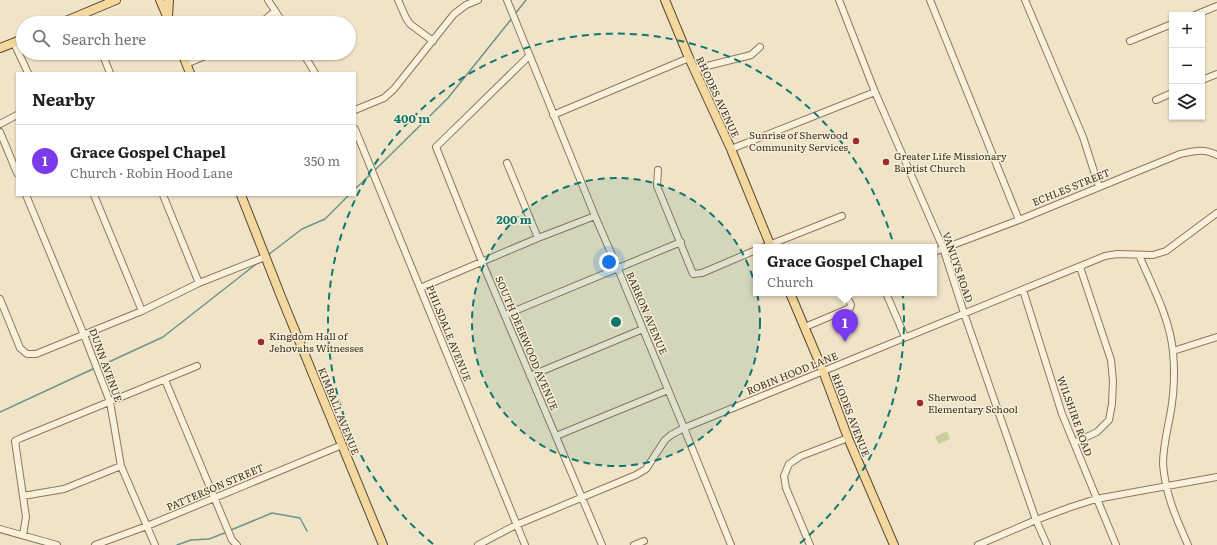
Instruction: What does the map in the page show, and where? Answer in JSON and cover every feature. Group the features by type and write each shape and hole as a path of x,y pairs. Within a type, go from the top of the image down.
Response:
{"main road":[{"path":"78,16 116,0"},
{"path":"160,0 167,16"},
{"path":"169,0 169,16"},
{"name":"RHODES AVENUE","path":"665,0 689,58 731,150 767,244"},
{"path":"0,48 14,42"},
{"path":"185,60 190,72"},
{"name":"KIMBALL AVENUE","path":"240,196 383,545"},
{"name":"RHODES AVENUE","path":"791,296 823,371 848,438 894,545"}],"street":[{"path":"268,0 278,16"},
{"path":"398,0 410,24 433,41"},
{"path":"356,110 384,98 394,90 454,14 466,5 478,0"},
{"name":"BARRON AVENUE","path":"507,0 594,216 643,329 731,545"},
{"name":"VANUYS ROAD","path":"839,0 875,92 943,248 1036,520 1047,545"},
{"path":"930,0 1019,220"},
{"path":"1025,0 1083,137 1099,187"},
{"path":"1202,12 1217,6"},
{"path":"269,16 275,11"},
{"path":"1130,41 1169,25"},
{"path":"14,42 16,46"},
{"path":"695,70 751,55 760,47"},
{"name":"SOUTH DEERWOOD AVENUE","path":"529,56 436,147 482,262 602,545"},
{"path":"553,115 689,58"},
{"path":"22,60 28,72"},
{"path":"105,60 110,72"},
{"path":"186,64 195,60"},
{"path":"307,60 314,72"},
{"path":"1205,79 1217,74"},
{"path":"731,150 875,92"},
{"path":"1156,100 1169,94"},
{"path":"0,124 16,116"},
{"name":"PHILSDALE AVENUE","path":"356,131 524,545"},
{"path":"0,132 16,171"},
{"name":"ECHLES STREET","path":"937,251 1019,220 1180,154 1197,150 1211,152 1217,155"},
{"path":"508,163 538,238"},
{"path":"658,170 657,186 693,274 702,273 753,251"},
{"name":"DUNN AVENUE","path":"26,196 110,402 121,466 155,545"},
{"path":"94,196 142,311"},
{"path":"163,196 199,283"},
{"name":"ROBIN HOOD LANE","path":"478,545 516,525 636,475 646,469 665,440 684,428 1105,256 1116,254 1153,254 1166,250 1217,213"},
{"path":"420,288 594,216"},
{"path":"773,244 842,216"},
{"path":"505,315 681,242"},
{"path":"1139,255 1164,314 1170,333 1173,351 1174,382 1171,415 1164,442 1163,463 1170,502 1188,545"},
{"path":"0,299 20,348 27,354 36,354 142,311 199,283 265,257"},
{"path":"1074,444 1097,432 1109,420 1112,404 1113,381 1111,360 1080,267"},
{"name":"WILSHIRE ROAD","path":"1023,290 1062,414 1116,545"},
{"path":"805,327 850,308 851,305 846,296"},
{"path":"887,296 905,338"},
{"path":"530,376 643,329"},
{"path":"1173,351 1217,336"},
{"path":"23,535 26,517 15,441 197,366"},
{"path":"164,380 232,540 237,545"},
{"path":"556,436 668,390"},
{"path":"810,545 786,488 784,476 789,464 801,456 848,438"},
{"name":"PATTERSON STREET","path":"95,545 147,526 342,445"},
{"path":"23,496 64,489 121,466"},
{"path":"978,545 1036,520 1096,499 1217,477"},
{"path":"0,529 57,545"},
{"path":"634,545 644,541"}],"green space":[{"path":"947,431 950,439 939,444 935,437"}],"waterway":[{"path":"515,14 526,0"},
{"path":"375,170 448,98 513,17"},
{"path":"356,188 371,174"},
{"path":"268,255 302,229 325,219 348,196"},
{"path":"98,367 163,337 260,261"},
{"path":"0,412 95,368"},
{"path":"231,530 272,513 300,518 307,531"},
{"path":"177,545 191,540 209,539 227,532"}],"place":[{"name":"Sunrise of Sherwood Community Services","path":"856,141"},
{"name":"Greater Life Missionary Baptist Church","path":"886,162"},
{"name":"Kingdom Hall of Jehovahs Witnesses","path":"261,342"},
{"name":"Grace Gospel Chapel","path":"845,342"},
{"name":"Sherwood Elementary School","path":"920,403"}]}
